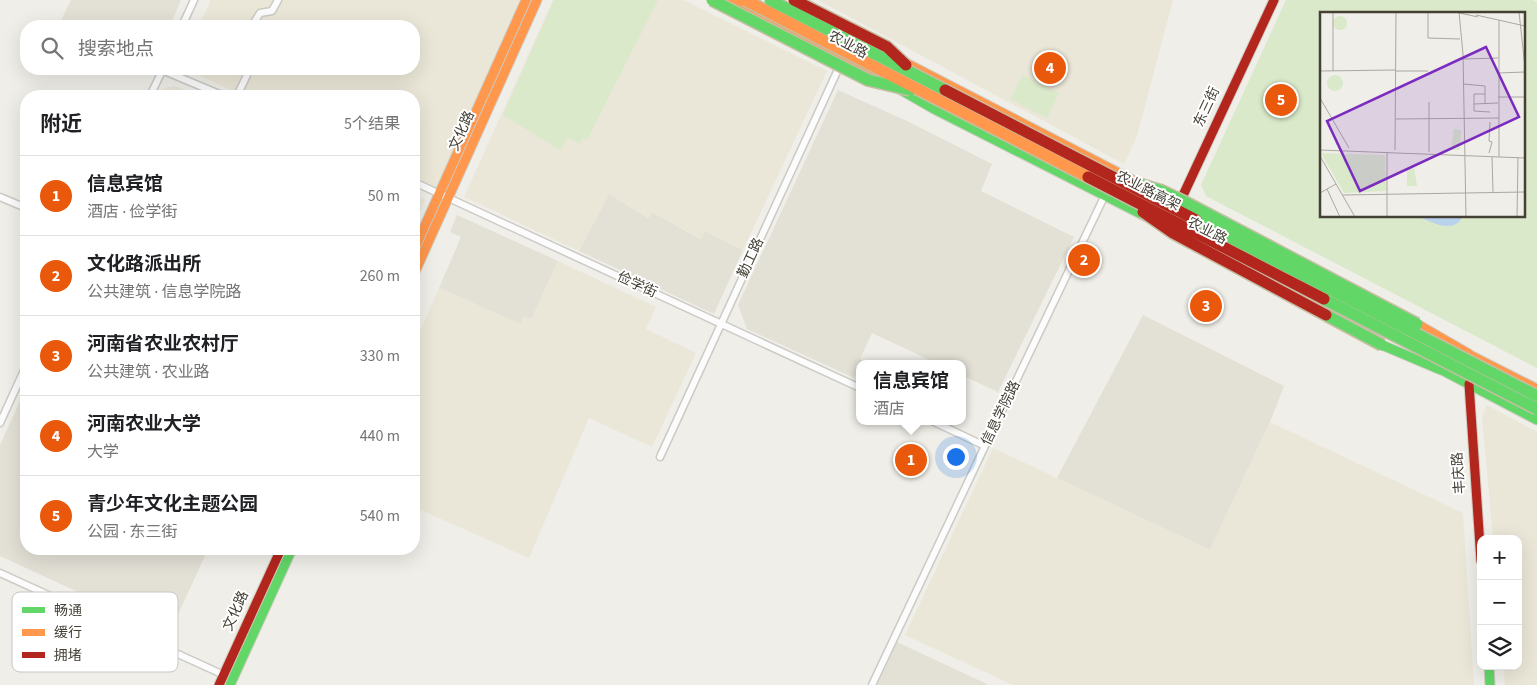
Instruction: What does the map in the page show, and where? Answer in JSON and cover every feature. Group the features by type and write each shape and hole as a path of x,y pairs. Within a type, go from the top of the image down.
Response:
{"main road":[{"name":"文化路","path":"420,258 526,0"},
{"name":"文化路","path":"420,239 444,196 537,0"},
{"path":"712,0 868,80 929,95"},
{"name":"农业路","path":"731,0 934,108 1537,420"},
{"name":"农业路高架","path":"745,0 1537,410"},
{"name":"农业路高架","path":"770,0 1537,396"},
{"name":"农业路","path":"782,0 1537,389"},
{"path":"794,0 887,47 919,76"},
{"name":"东三街","path":"1168,228 1274,0"},
{"path":"1116,178 1150,187 1183,201 1417,324 1469,354"},
{"path":"1118,192 1172,233 1382,345 1441,370"},
{"name":"丰庆路","path":"1469,384 1479,535"},
{"name":"文化路","path":"222,680 278,555"},
{"name":"文化路","path":"230,685 289,555"},
{"path":"1489,670 1490,685"}],"street":[{"path":"185,20 194,0"},
{"path":"256,20 260,13 272,11 278,0"},
{"name":"勤工路","path":"660,457 842,59"},
{"path":"153,90 159,75"},
{"path":"176,75 210,90"},
{"path":"239,90 245,75"},
{"name":"俭学街","path":"420,185 856,386"},
{"name":"信息学院路","path":"872,685 1105,195"},
{"path":"0,196 20,205"},
{"path":"0,423 20,379"},
{"path":"940,425 985,446"},
{"path":"0,573 39,592"},
{"path":"178,659 222,680"}],"shaded area":[{"path":"71,0 181,0 173,20 61,20"},
{"path":"211,0 521,0 437,188 420,180 420,90 231,90 198,75 420,75 420,20 202,20"},
{"path":"553,0 683,0 827,71 743,250 705,231 701,239 652,212 649,218 609,194 579,251 464,197"},
{"path":"818,0 1173,0 1137,136 1124,164"},
{"path":"174,86 185,90 164,90"},
{"path":"838,90 909,122 992,164 981,191 1074,237 998,392 966,377 966,360 929,360 872,333 860,359 862,360 856,360 854,378 747,329 738,305"},
{"path":"609,194 648,218 652,212 700,239 705,231 743,250 714,314 579,251"},
{"path":"420,198 425,200 420,211"},
{"path":"457,215 558,261 531,320 520,324 439,288 461,237 450,232"},
{"path":"558,261 656,307 646,329 696,353 652,447 589,418 529,558 420,510 420,331 439,288 520,324 524,316 531,319"},
{"path":"1143,315 1284,386 1270,422 1210,550 1057,478"},
{"path":"20,401 20,555 205,556 178,614 178,592 78,592 0,556 0,445"},
{"path":"1487,405 1537,432 1537,685 1505,685 1504,670 1522,670 1522,535 1493,535 1482,416"},
{"path":"1270,422 1463,513 1474,685 1013,685 905,635 993,448 1210,550"},
{"path":"897,642 989,685 877,685"}],"green space":[{"path":"554,0 658,0 587,140 583,138 580,144 568,138 560,150 503,115"},
{"path":"1286,0 1532,0 1537,2 1537,368 1206,196 1201,185"},
{"path":"1023,75 1059,93 1047,118 1010,99"}],"water":[{"path":"1422,218 1462,218 1454,225 1435,224"}],"traffic: fast":[{"path":"712,0 868,80 910,90"},
{"path":"770,0 945,90"},
{"path":"901,90 934,109 1147,217"},
{"path":"1135,183 1162,191 1183,201 1417,324"},
{"path":"1196,220 1537,396"},
{"path":"1324,299 1537,409"},
{"path":"1326,315 1382,345"},
{"path":"1382,345 1441,370"},
{"path":"1436,367 1537,420"},
{"path":"230,685 289,555"},
{"path":"1489,670 1490,685"}],"traffic: slow":[{"path":"420,237 526,0"},
{"path":"420,261 537,0"},
{"path":"731,0 885,81"},
{"path":"745,0 1088,177"},
{"path":"902,61 1142,185"},
{"path":"1417,324 1469,354"},
{"path":"1464,352 1537,389"}],"traffic: jam":[{"path":"794,0 887,47 906,65"},
{"path":"1179,204 1274,0"},
{"path":"945,90 1196,220"},
{"path":"1088,177 1324,299"},
{"path":"1143,212 1173,233 1326,315"},
{"path":"1469,384 1479,535"},
{"path":"219,685 278,555"}],"place":[{"name":"河南农业大学","path":"1050,68"},
{"name":"青少年文化主题公园","path":"1281,100"},
{"name":"文化路派出所","path":"1084,260"},
{"name":"河南省农业农村厅","path":"1206,306"},
{"name":"信息宾馆","path":"911,460"}]}
